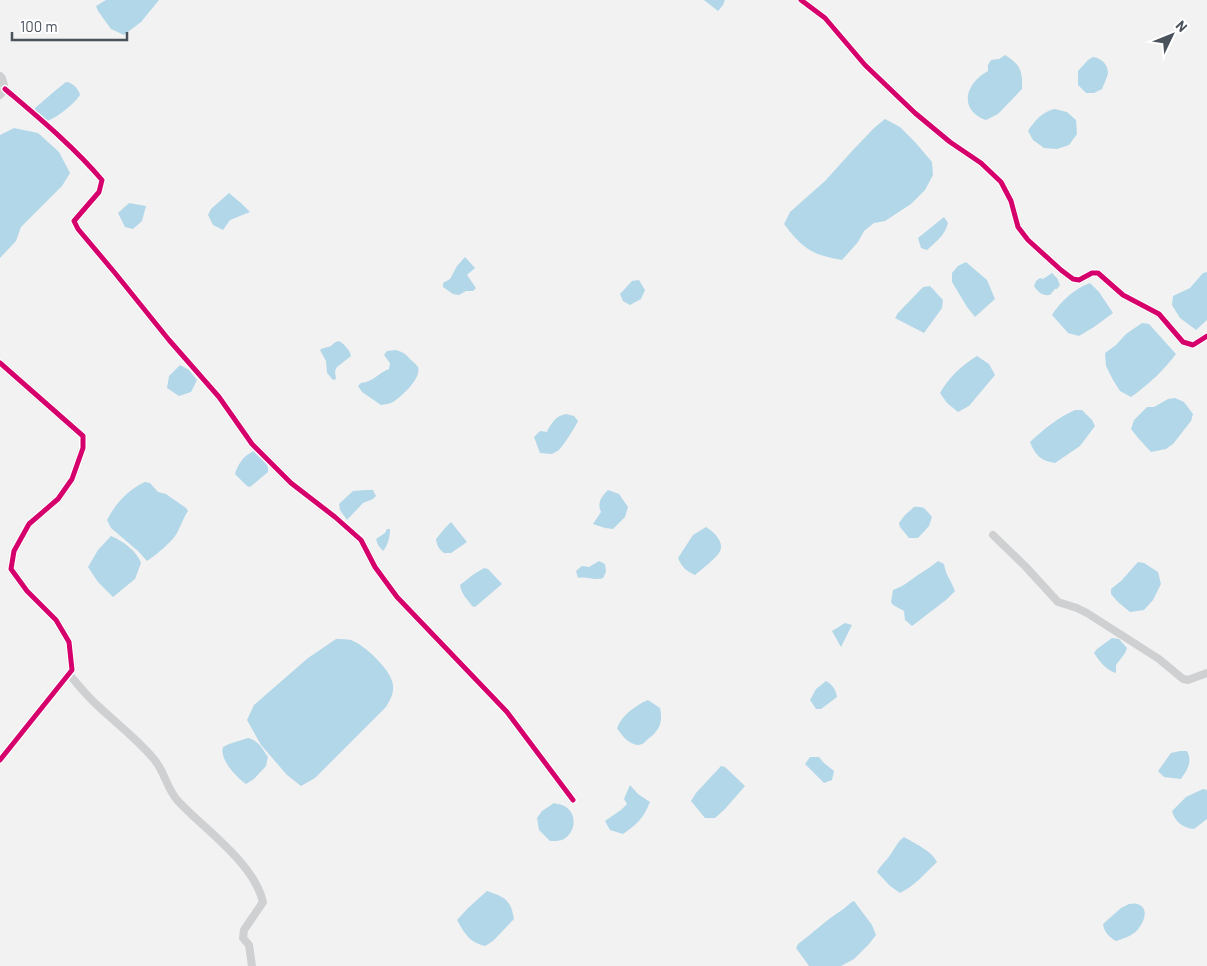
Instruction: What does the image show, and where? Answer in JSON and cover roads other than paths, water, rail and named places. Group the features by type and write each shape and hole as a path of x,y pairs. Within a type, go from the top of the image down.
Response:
{"street":[{"path":"801,0 825,18 865,64 915,112 950,142 981,163 1001,182 1011,201 1018,227 1028,240 1061,270 1073,279 1079,280 1098,272 1123,295 1159,314 1183,342 1193,345 1207,336"},
{"path":"0,76 2,78 3,92 62,138 102,180 99,192 74,221 78,229 116,273 168,340 219,397 252,444 291,483 361,540 374,567 397,597 507,712 572,800"},
{"path":"0,363 83,436 83,448 72,479 58,499 29,524 14,551 11,569 27,591 56,620 69,642 72,670 0,760"},
{"path":"993,535 1058,602 1086,613 1159,659 1183,679 1188,680 1207,672"},
{"path":"69,674 98,706 156,760 167,785 176,799 230,851 250,874 261,894 263,902 244,930 243,938 249,945 252,966"}],"water":[{"path":"106,0 159,0 141,22 124,35 111,29 98,11 96,6"},
{"path":"704,0 725,0 718,11"},
{"path":"1005,55 1020,69 1022,89 998,114 986,120 977,116 971,110 968,103 970,89 980,76 988,71 988,65 991,60 999,59"},
{"path":"1093,57 1104,62 1108,73 1102,89 1094,93 1086,93 1078,85 1078,71"},
{"path":"66,82 75,86 80,95 65,110 46,121 35,111 35,108"},
{"path":"1055,109 1067,112 1076,120 1077,134 1069,145 1057,149 1044,148 1033,140 1028,131 1039,117"},
{"path":"885,119 900,127 915,142 932,162 933,175 925,190 911,204 885,221 874,223 864,231 858,242 842,260 815,253 802,245 784,224 790,212 825,181 874,128"},
{"path":"14,128 38,133 59,152 70,173 62,186 21,227 16,241 0,258 0,135"},
{"path":"229,193 250,212 230,220 223,230 213,225 208,215 211,209"},
{"path":"129,203 146,206 142,221 133,229 125,227 118,213"},
{"path":"944,217 948,223 942,235 927,250 921,248 918,238"},
{"path":"465,257 475,268 467,275 476,288 473,291 466,291 459,295 453,294 443,287 443,283 450,279 457,266"},
{"path":"966,262 987,280 995,299 975,317 952,282 952,273 958,266"},
{"path":"1207,272 1207,320 1196,330 1180,318 1172,305 1173,296 1190,288 1203,273"},
{"path":"1052,273 1060,285 1050,295 1042,294 1034,286 1036,281"},
{"path":"639,280 645,290 641,299 630,305 623,301 620,294 632,281"},
{"path":"1090,283 1099,292 1113,313 1079,336 1068,333 1052,315 1068,296"},
{"path":"930,286 943,300 942,308 924,333 895,318 923,287"},
{"path":"1142,323 1149,324 1176,354 1155,377 1131,397 1120,391 1113,380 1106,366 1105,353 1126,334"},
{"path":"339,341 346,347 351,356 337,367 335,371 336,379 333,380 327,373 326,361 320,350"},
{"path":"396,350 406,355 418,367 417,376 401,396 393,402 381,405 362,392 358,386 389,369 390,363 384,355 387,351"},
{"path":"977,356 989,364 995,375 969,406 958,412 947,403 940,393 956,372"},
{"path":"180,365 189,370 197,380 191,392 179,396 167,388 169,376"},
{"path":"1175,398 1184,402 1193,414 1191,421 1173,444 1166,449 1151,452 1131,429 1134,420 1147,407 1154,407 1168,399"},
{"path":"1075,410 1082,410 1095,426 1080,446 1055,463 1042,459 1036,454 1030,442 1051,424"},
{"path":"566,414 574,416 578,421 569,436 559,450 552,454 540,453 534,437 540,431 548,432 559,416"},
{"path":"254,451 266,462 268,472 250,487 235,474 242,461"},
{"path":"145,482 150,483 158,492 166,494 188,511 175,536 164,548 147,561 111,528 107,520 123,498"},
{"path":"373,490 376,496 363,503 347,520 340,510 339,504 353,491"},
{"path":"608,490 619,494 628,507 625,517 613,529 593,524 601,512 600,500"},
{"path":"914,507 927,510 932,517 929,526 918,538 909,538 899,523"},
{"path":"451,522 467,542 451,553 444,553 437,544 436,539"},
{"path":"706,527 718,538 721,549 715,558 695,575 681,564 678,558 693,535"},
{"path":"387,529 390,529 389,538 383,551 376,539 385,533"},
{"path":"111,536 129,547 141,563 135,579 113,597 98,582 88,567 98,550"},
{"path":"599,561 605,564 606,572 603,578 578,578 576,571 582,566 589,567"},
{"path":"938,561 944,564 955,591 912,626 905,620 904,611 891,602 893,590"},
{"path":"1138,562 1144,563 1158,572 1161,584 1153,600 1144,610 1130,612 1111,594 1111,589"},
{"path":"484,568 488,569 502,584 475,607 465,597 460,585"},
{"path":"845,623 852,625 841,647 832,631"},
{"path":"1112,638 1119,639 1127,648 1116,665 1116,673 1109,670 1094,653"},
{"path":"336,639 357,643 377,659 391,679 393,685 392,694 386,707 315,778 301,786 287,775 261,745 247,720 254,705 308,658"},
{"path":"826,681 834,688 837,697 821,709 816,709 810,700 816,689"},
{"path":"648,700 660,708 660,725 645,742 635,745 626,739 617,728 630,711"},
{"path":"248,738 258,743 268,757 266,766 254,779 246,784 230,768 222,752 223,747"},
{"path":"1187,751 1189,755 1188,766 1181,779 1164,777 1158,771 1171,753"},
{"path":"810,757 819,757 834,771 832,780 824,783 805,764"},
{"path":"721,766 725,767 745,786 715,818 705,818 691,801"},
{"path":"630,785 638,794 650,802 639,821 623,834 610,830 605,821 627,804 624,799"},
{"path":"1203,789 1207,790 1207,819 1194,829 1183,826 1177,821 1172,811 1186,797"},
{"path":"554,803 567,808 571,812 574,822 571,832 567,837 558,841 550,841 539,830 537,818 542,811"},
{"path":"904,837 927,851 937,862 915,883 900,893 890,886 877,872"},
{"path":"487,891 503,897 509,903 514,919 493,941 485,946 468,937 457,920"},
{"path":"854,901 872,925 876,935 854,959 841,966 809,966 796,948 798,944"},
{"path":"1129,904 1142,906 1145,913 1144,918 1134,933 1116,941 1107,934 1103,924 1121,908"}]}
